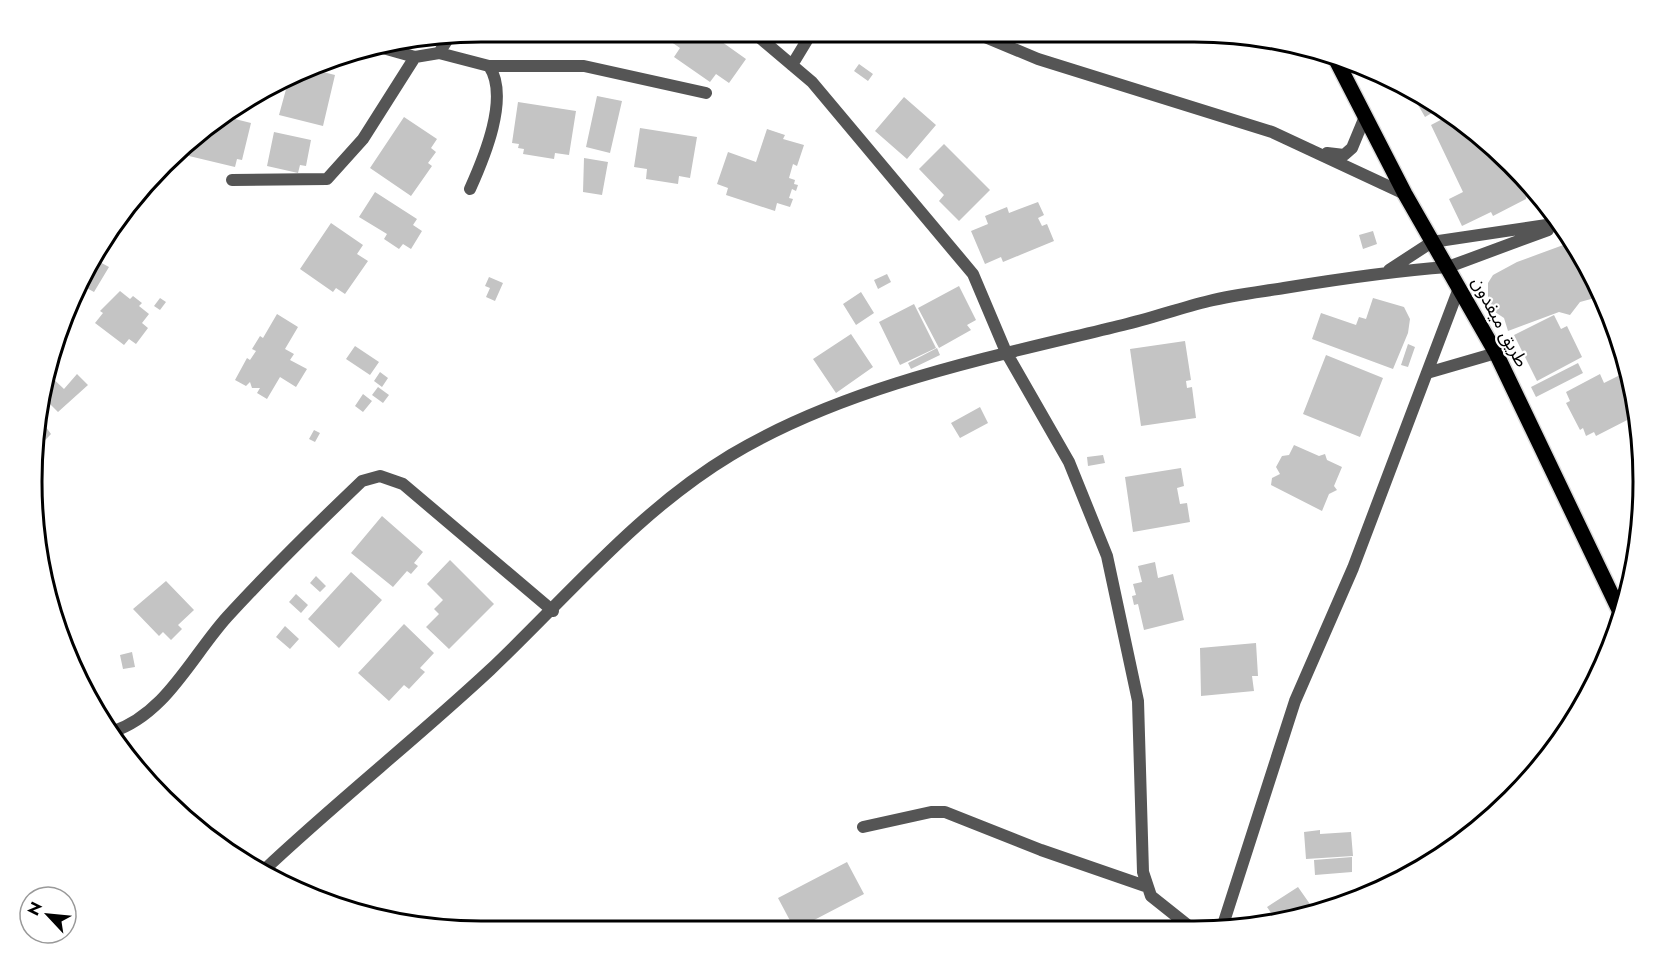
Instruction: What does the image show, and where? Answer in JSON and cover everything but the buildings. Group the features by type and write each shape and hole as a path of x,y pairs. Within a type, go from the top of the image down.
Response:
{"main road":[{"name":"طريق ميفدون","path":"1340,67 1364,119 1496,353 1616,603"}],"street":[{"path":"765,42 812,82 972,274 1006,352 1069,462 1107,556 1138,701 1143,872 1151,896 1182,921"},
{"path":"792,65 806,42"},
{"path":"997,42 1038,59 1233,118 1313,151 1405,194"},
{"path":"439,53 445,44"},
{"path":"393,51 415,57 439,53 489,66 584,66 706,93"},
{"path":"232,180 327,179 363,139 415,57"},
{"path":"470,189 491,134 497,96 496,76 489,66"},
{"path":"1313,151 1344,155 1352,148 1364,119"},
{"path":"1388,271 1432,242 1550,225"},
{"path":"269,866 430,726 553,611 599,560 661,503 732,454 805,418 917,377 1006,352 1126,325 1210,300 1388,271 1448,267 1552,227"},
{"path":"1224,920 1295,701 1353,568 1460,288"},
{"path":"1427,373 1496,353"},
{"path":"119,730 131,726 161,701 225,619 362,481 380,476 403,484 553,611"},
{"path":"863,827 931,812 945,812 1041,850 1148,887"}]}
